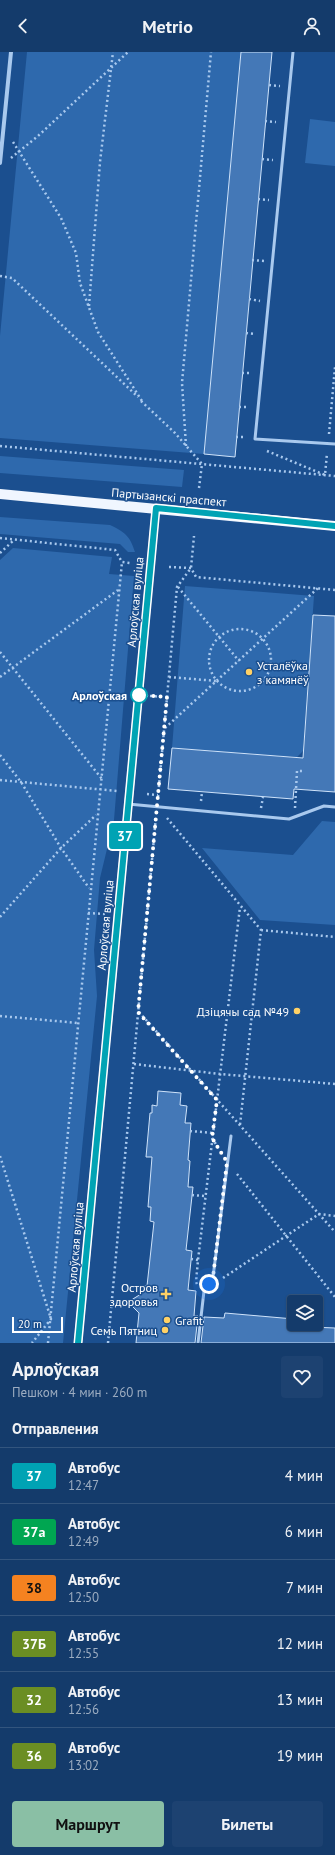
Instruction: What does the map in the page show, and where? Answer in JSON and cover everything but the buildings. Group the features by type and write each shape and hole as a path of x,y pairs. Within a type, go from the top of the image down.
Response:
{"main road":[{"name":"Партызанскі праспект","path":"0,494 335,526"}],"street":[{"path":"0,163 11,52"},
{"name":"Арлоўская вуліца","path":"78,1343 156,508"}],"lane":[{"path":"293,52 255,439 335,444"},
{"path":"128,804 289,818 324,806 335,807"},
{"path":"198,1343 204,1291 213,1277 231,1136"}],"path":[{"path":"89,308 100,162 113,52"},
{"path":"10,159 20,152 128,52"},
{"path":"186,446 182,383 212,52"},
{"path":"269,85 280,86"},
{"path":"265,122 276,122"},
{"path":"3,128 20,152 61,218 76,253 80,283 98,332 142,401"},
{"path":"262,159 273,160"},
{"path":"258,198 269,200"},
{"path":"252,260 264,262"},
{"path":"0,276 12,278 142,401 186,446 202,464 199,488"},
{"path":"249,299 261,301"},
{"path":"246,333 258,334"},
{"path":"325,475 335,367"},
{"path":"242,373 254,374"},
{"path":"239,407 251,408"},
{"path":"236,437 248,437"},
{"path":"0,446 335,476"},
{"path":"262,449 325,475"},
{"path":"108,1343 178,587 191,568 194,536"},
{"path":"0,538 115,550 122,562 118,589 101,790 97,814 48,1343"},
{"path":"0,553 14,540"},
{"path":"122,562 130,563"},
{"path":"169,567 191,568"},
{"path":"191,568 196,577 335,590"},
{"path":"178,587 239,661"},
{"path":"164,728 318,588"},
{"path":"0,677 118,589"},
{"path":"233,630 244,630 254,633 262,639 270,653 271,662 268,672 262,681 254,688 244,691 234,690 224,687 217,681 211,671 209,660 211,650 220,637 233,630"},
{"path":"0,652 102,779"},
{"path":"169,677 217,681"},
{"path":"139,695 167,697"},
{"path":"0,755 21,782 61,848 90,888"},
{"path":"294,810 297,771 302,771"},
{"path":"0,780 121,792"},
{"path":"201,804 202,792"},
{"path":"147,794 158,795"},
{"path":"261,809 262,797"},
{"path":"157,806 240,907 261,930 335,937"},
{"path":"0,917 61,848 97,814"},
{"path":"240,907 196,1282 204,1291 319,1214 335,1216"},
{"path":"88,913 118,914"},
{"path":"240,1125 261,930"},
{"path":"138,1012 335,1232"},
{"path":"0,1016 78,1023"},
{"path":"134,1064 220,1074 335,1084"},
{"path":"190,1131 213,1133"},
{"path":"212,1138 227,1162 335,1297"},
{"path":"0,1156 51,1319"},
{"path":"192,1195 205,1196"},
{"path":"191,1259 198,1260"},
{"path":"32,1343 51,1319"}],"shaded area":[{"path":"27,52 241,52 204,454 0,438 0,336"},
{"path":"310,119 335,122 335,166 305,163"},
{"path":"0,456 184,470 182,487 0,473"},
{"path":"0,517 110,525 120,530 129,538 135,552 128,552 120,544 0,534"},
{"path":"13,548 112,557 109,574 134,576 114,820 100,878 94,950 97,996 63,1343 0,1343 0,560"},
{"path":"185,586 314,596 303,751 297,757 172,748"},
{"path":"322,821 335,822 335,925 260,920 202,848 293,855"}],"bus line":[{"name":"37","path":"78,1343 128,804 131,792 156,508 335,526"}],"place":[{"name":"Усталёўка з камянёў","path":"249,672"},
{"name":"Арлоўская","path":"139,695"},
{"name":"Дзіцячы сад №49","path":"297,1011"},
{"name":"Остров здоровья","path":"166,1294"},
{"name":"Grafit","path":"167,1320"},
{"name":"Семь Пятниц","path":"165,1330"}],"route":[{"path":"139,695 167,697 138,1012 217,1100 212,1138 227,1162 213,1277 209,1284"}]}
